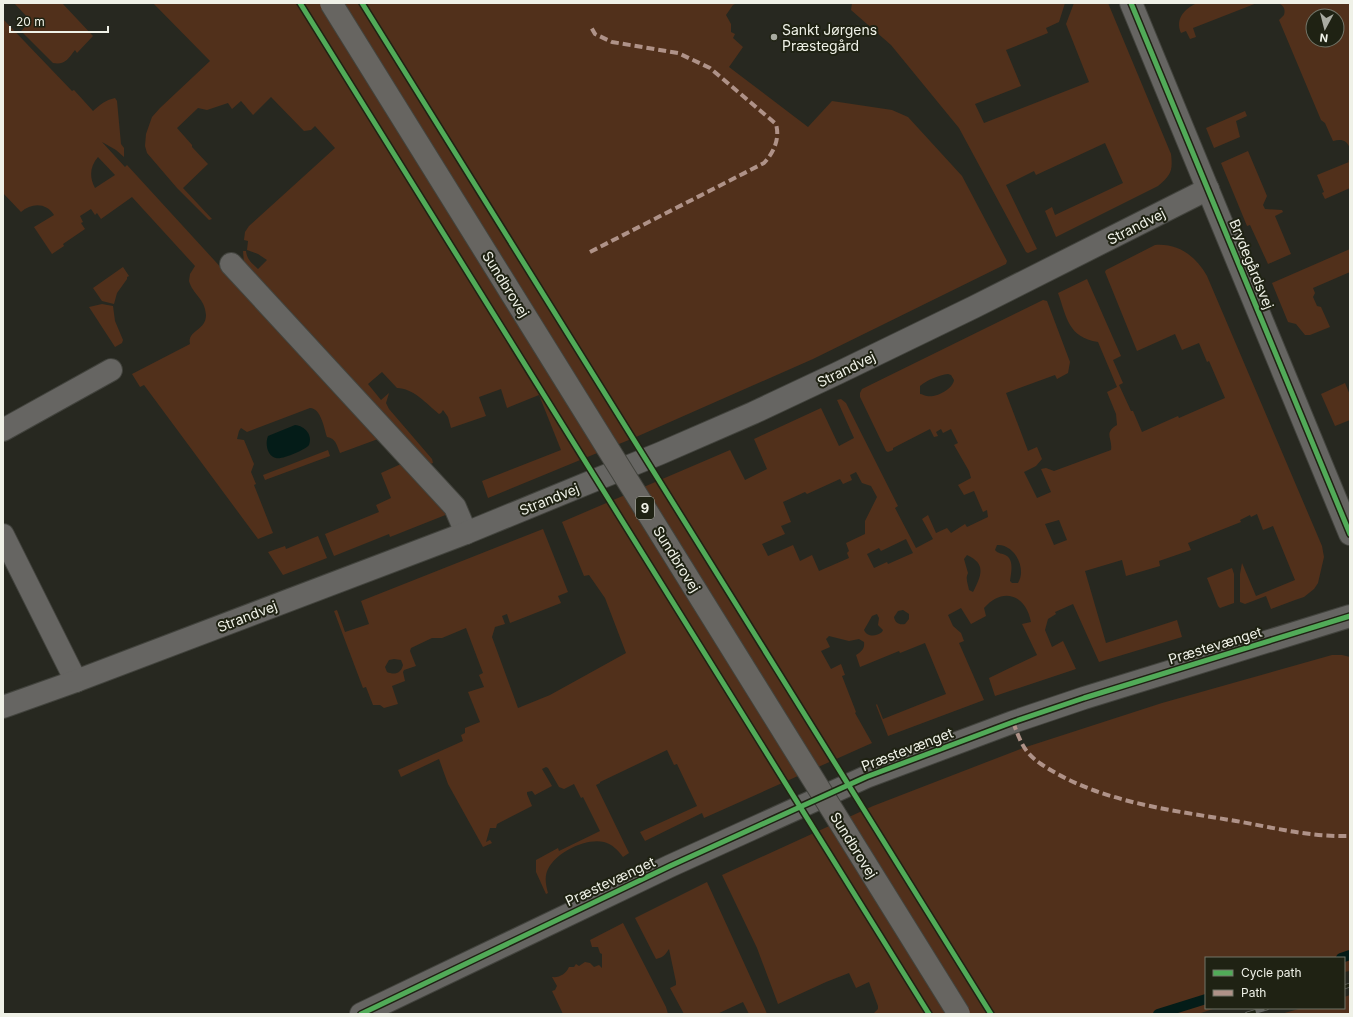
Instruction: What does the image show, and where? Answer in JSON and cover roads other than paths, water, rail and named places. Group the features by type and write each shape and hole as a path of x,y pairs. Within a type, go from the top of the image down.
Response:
{"main road":[{"name":"Sundbrovej","path":"331,3 959,1014"}],"street":[{"name":"Brydegårdsvej","path":"1131,3 1350,534"},
{"name":"Strandvej","path":"3,707 76,681 466,533 661,453 753,413 967,311 1208,189"},
{"path":"231,264 454,507 466,533"},
{"path":"3,430 111,370"},
{"path":"3,535 76,681"},
{"name":"Præstevænget","path":"361,1014 670,866 866,777 1005,725 1084,698 1350,616"}],"water":[{"path":"295,425 305,429 310,438 309,445 288,456 279,458 273,457 268,449 268,436"}],"waterway":[{"path":"1344,957 1350,955"},
{"path":"1158,1014 1205,999"}],"railway":[{"path":"1345,987 1350,985"},
{"path":"1247,1014 1264,1009"}],"place":[{"name":"Sankt Jørgens Præstegård","path":"774,37"}]}
